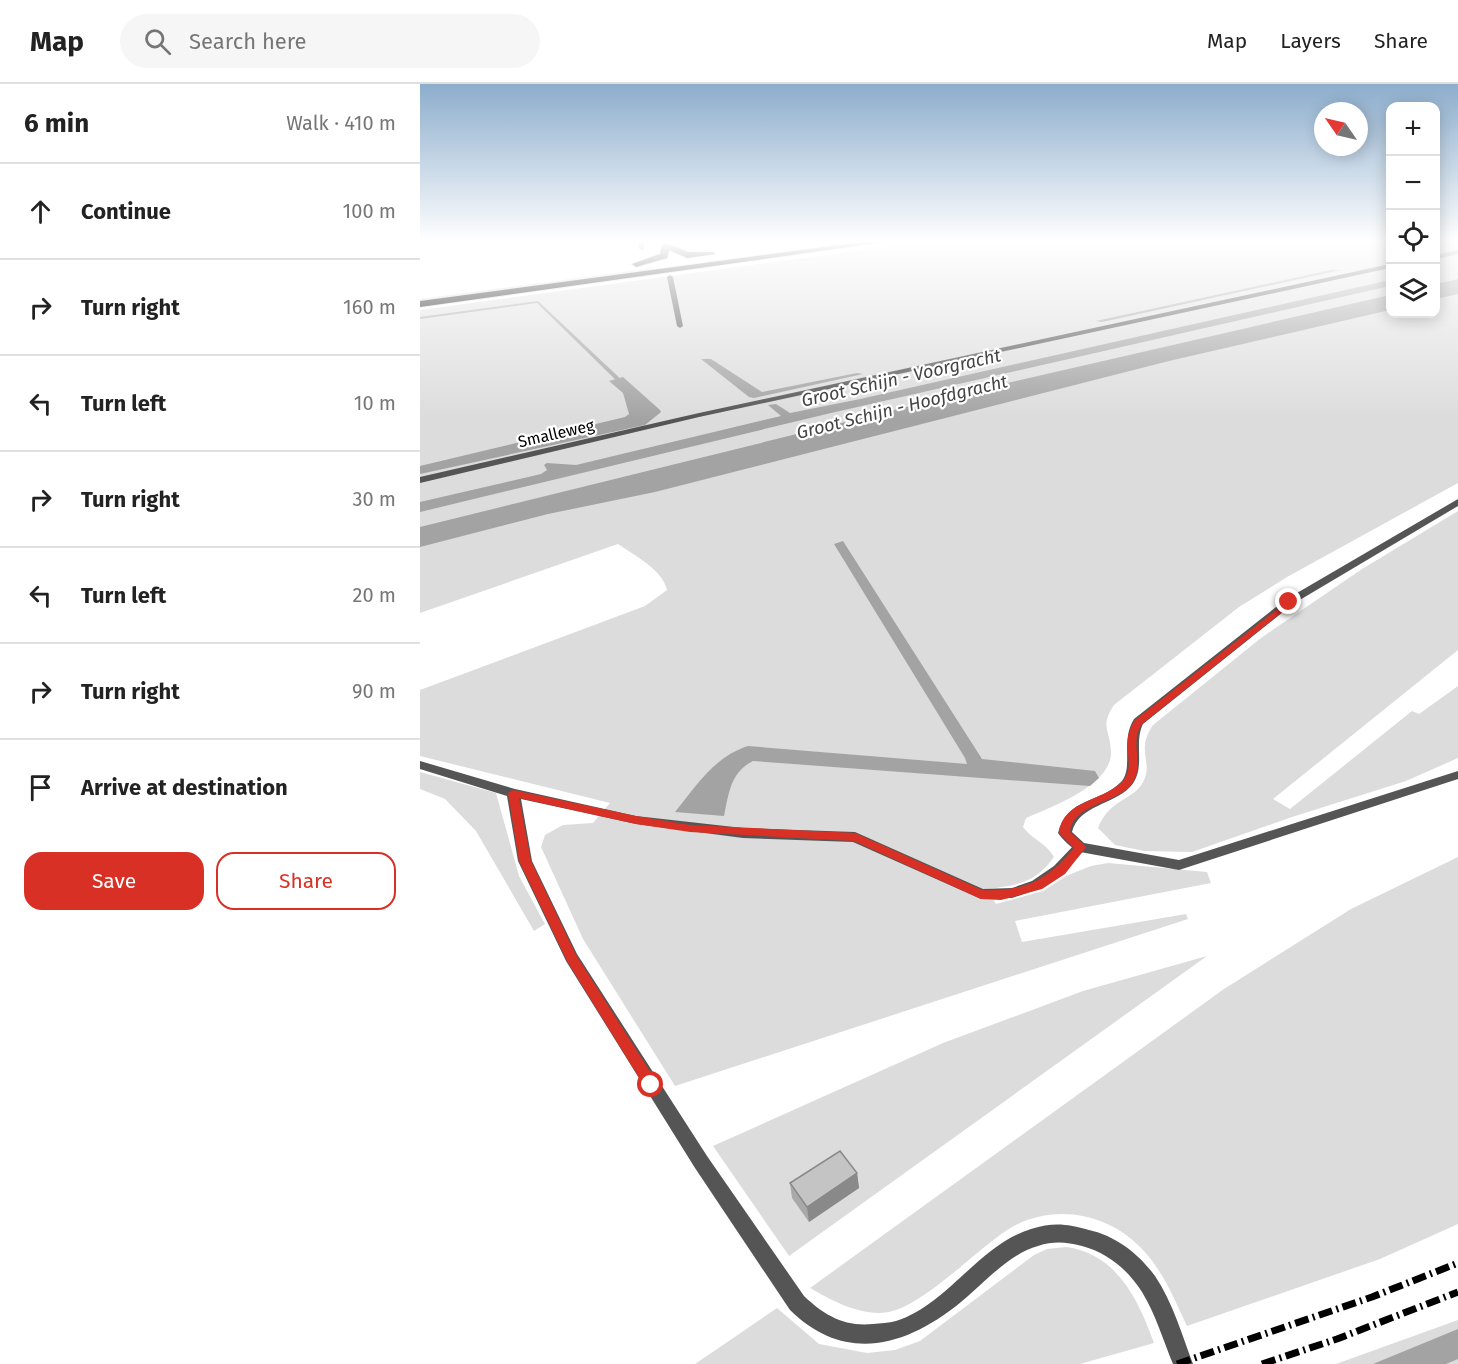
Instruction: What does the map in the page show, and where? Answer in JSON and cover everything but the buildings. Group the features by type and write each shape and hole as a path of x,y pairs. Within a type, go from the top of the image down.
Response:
{"highway":[{"path":"420,304 452,300"}],"street":[{"path":"675,300 680,326"},
{"name":"Smalleweg","path":"420,480 699,415 1234,300"},
{"path":"1458,502 1289,602 1138,722 1132,730 1134,765 1132,776 1124,786 1074,813 1065,823 1065,833 1080,847 1179,865 1458,776"},
{"path":"420,765 513,793 636,820 690,828 855,837 981,894 1001,896 1038,886 1060,871 1080,847"},
{"path":"513,793 525,861 571,957 701,1162 787,1290 808,1315 831,1331 849,1335 896,1333 921,1322 1029,1237 1058,1230 1086,1236 1117,1250 1141,1273 1160,1305 1183,1364"}],"shaded area":[{"path":"495,300 1386,300 1386,318 1440,318 1440,300 1458,300 1458,483 1287,577 1239,607 1114,705 1106,724 1111,753 1108,765 1101,775 1078,793 1026,818 1023,827 1054,857 1040,873 1024,882 987,889 996,904 1043,891 1066,876 1091,866 1108,863 1207,872 1211,883 1015,921 1022,942 1186,914 1188,919 675,1086 583,939 541,847 545,835 563,825 593,823 610,803 420,756 420,690 645,606 667,590 664,582 654,569 618,544 420,613 420,310"},
{"path":"1194,300 1204,300 1102,322 1096,321"},
{"path":"1302,300 1330,300 831,413 420,512 420,502 541,474 547,470 544,465 547,463 576,465 781,416 768,405 776,404 790,413"},
{"path":"1369,300 1386,300 1386,311 1169,361 655,492 548,514 420,547 420,527 955,395"},
{"path":"701,359 711,359 762,392 857,373 863,374 754,398 749,397"},
{"path":"623,377 661,412 645,425 420,474 420,466 625,417 629,414 623,393 609,381"},
{"path":"1458,511 1458,650 1273,799 1290,809 1412,711 1419,714 1458,686 1458,758 1406,781 1192,852 1144,851 1115,845 1098,828 1108,811 1134,793 1143,782 1147,768 1145,742 1153,725 1261,638 1362,569"},
{"path":"843,541 982,759 1095,771 1099,778 1090,786 753,761 739,771 735,778 729,792 724,816 675,812 707,773 725,757 748,746 967,764 834,544"},
{"path":"420,772 496,793 519,876 545,924 534,931 476,831 445,799 420,789"},
{"path":"1458,857 1458,1224 1380,1259 1187,1326 1162,1275 1141,1248 1126,1235 1109,1225 1073,1214 1054,1214 1017,1224 922,1297 896,1310 874,1313 851,1308 810,1288 1224,989 1351,909"},
{"path":"1207,956 789,1256 713,1146 943,1043 1083,991"},
{"path":"1066,1247 1084,1251 1099,1259 1123,1281 1141,1310 1154,1343 1080,1364 695,1364 777,1308 819,1344 867,1353 895,1350 920,1341 1034,1255 1047,1249"},
{"path":"1458,1320 1458,1364 1336,1364"},
{"path":"1458,1329 1458,1359 1446,1364 1373,1364"}],"waterway":[{"path":"420,318 538,302 624,385"}],"railway":[{"path":"1177,1364 1372,1297 1458,1263"},
{"path":"1262,1364 1337,1339 1458,1292"}],"route":[{"path":"651,1085 571,957 525,861 513,793 636,820 690,828 743,833 855,837 952,883 981,894 1001,896 1038,886 1060,871 1080,847 1065,833 1065,823 1074,813 1124,786 1132,776 1134,765 1131,753 1132,730 1138,722 1289,602"}],"water label":[{"name":"Groot Schijn - Voorgracht","path":"901,378"},
{"name":"Groot Schijn - Hoofdgracht","path":"902,407"}]}
